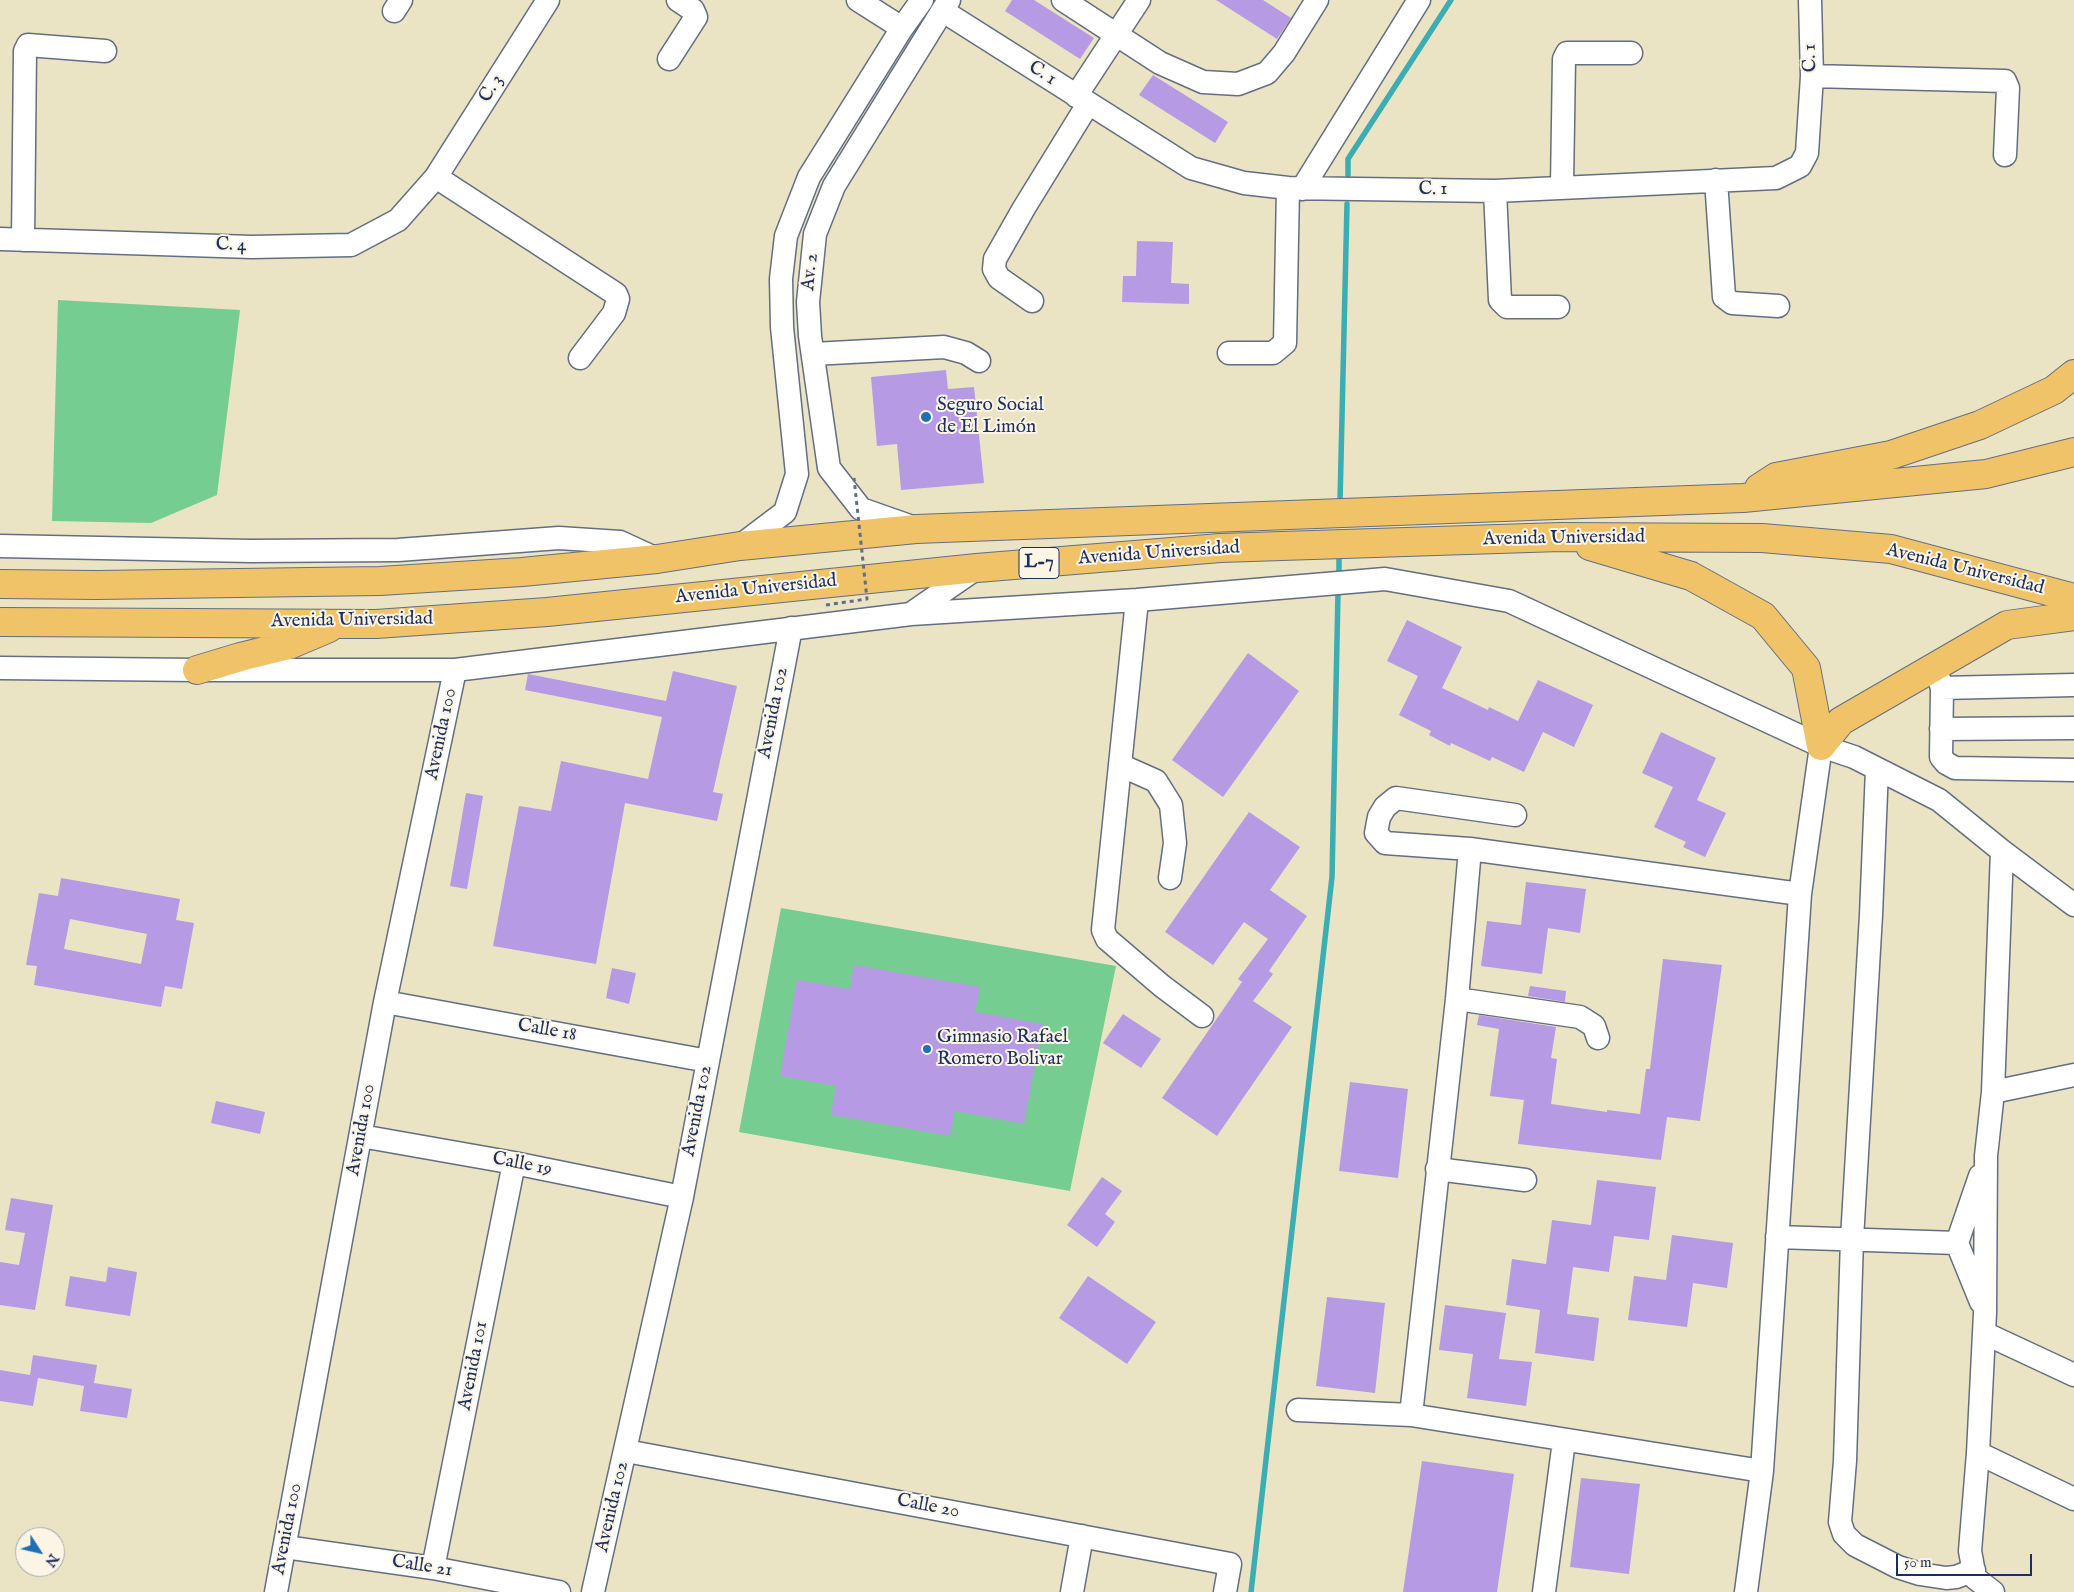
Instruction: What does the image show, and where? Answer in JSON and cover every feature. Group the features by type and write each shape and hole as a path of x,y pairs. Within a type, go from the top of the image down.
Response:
{"main road":[{"path":"1743,498 1776,477 1891,454 1980,425 2054,390 2074,374"},
{"name":"Avenida Universidad","path":"0,584 97,585 380,581 522,572 657,559 740,546 916,529 1743,498 1986,474 2074,452"},
{"name":"Avenida Universidad","path":"0,622 376,624 547,612 977,568 1220,548 1560,537 1762,538 1891,550 2074,598"},
{"path":"1560,537 1691,576 1763,616 1806,668 1821,746"},
{"path":"1821,746 1841,721 1939,678 2007,625 2074,616"},
{"path":"197,670 289,645 338,623"}],"street":[{"path":"669,59 696,17 693,10 678,0"},
{"path":"858,0 902,28"},
{"name":"Av. 2","path":"740,546 785,512 797,474 782,327 781,279 786,236 809,177 902,28 922,0"},
{"path":"1063,0 1160,63 1203,82 1238,84 1267,74 1284,53 1317,0"},
{"path":"1032,301 999,278 994,269 995,259 1117,35 1139,0"},
{"path":"1229,353 1273,353 1285,343 1295,189 1419,0"},
{"name":"C. 1","path":"946,5 1082,100 1191,168 1244,183 1295,189 1495,190 1776,178 1800,166 1807,153 1812,76 1810,0"},
{"name":"C. 3","path":"436,177 545,1"},
{"name":"Av. 2","path":"916,529 861,509 829,468 813,354 808,302 815,234 834,186 946,5"},
{"path":"23,240 25,51 28,45 105,51"},
{"path":"1562,186 1564,59 1567,53 1631,54"},
{"path":"1812,76 2005,81 2008,88 2005,156"},
{"path":"436,177 616,294 618,300 614,312 580,358"},
{"name":"C. 4","path":"0,239 252,247 351,245 398,220 436,177"},
{"path":"1716,180 1724,297 1732,303 1778,306"},
{"path":"1495,190 1500,300 1507,306 1558,307"},
{"path":"813,354 944,347 966,353 979,361"},
{"path":"0,546 251,551 398,550 559,538 620,542 657,559"},
{"path":"911,614 977,568"},
{"name":"L-7","path":"0,668 456,670 911,614 1137,600 1386,579 1509,601 1821,746"},
{"path":"1137,600 1103,930 1107,939 1162,986 1202,1016"},
{"name":"Avenida 102","path":"593,1592 682,1196 791,628"},
{"name":"Avenida 100","path":"276,1592 385,1002 456,670"},
{"path":"2074,685 1939,678 1941,757 1946,763 1955,768 2074,770"},
{"path":"1941,729 2074,728"},
{"path":"1747,1592 1762,1471 1800,894 1821,746 1854,757 1939,800 2002,851 2074,905"},
{"path":"1120,765 1156,781 1171,804 1175,843 1170,878"},
{"path":"1877,769 1871,915 1852,1239 1845,1461 1840,1522 1844,1534 1855,1545 1878,1558 1920,1574 1946,1578 1965,1575 1974,1570"},
{"path":"1514,815 1396,798 1385,807 1379,817 1376,833 1384,843 1470,849 1800,894"},
{"path":"1411,1415 1457,999 1470,849"},
{"path":"1993,1592 1976,1578 1970,1551 1978,1453 1985,1323 1986,1156 1993,1092 2002,851"},
{"path":"1457,999 1580,1017 1594,1026 1598,1038"},
{"name":"Calle 18","path":"385,1002 708,1060"},
{"path":"1993,1092 2074,1075"},
{"name":"Calle 19","path":"361,1136 514,1163 682,1196"},
{"path":"1986,1156 1957,1243 1985,1323 2074,1376"},
{"name":"Avenida 101","path":"433,1568 514,1163"},
{"path":"1437,1168 1525,1180"},
{"path":"1778,1237 1957,1243"},
{"path":"1298,1410 1411,1415 1564,1441 1762,1471"},
{"path":"1544,1592 1564,1441"},
{"name":"Calle 20","path":"626,1451 1230,1564 1225,1592"},
{"path":"1978,1453 2074,1499"},
{"path":"1072,1592 1082,1536"},
{"name":"Calle 21","path":"285,1547 433,1568 559,1592"}],"path":[{"path":"826,606 867,599 854,478"}],"green space":[{"path":"58,300 240,310 217,495 151,523 52,521"},
{"name":"Gimnasio Rafael Romero Bolivar","path":"781,908 1116,966 1070,1191 739,1132"}],"building":[{"path":"1012,0 1034,0 1094,38 1080,59 1005,11"},
{"path":"1216,0 1263,0 1291,18 1277,39"},
{"path":"1153,75 1228,122 1215,143 1139,95"},
{"path":"1137,241 1173,242 1171,283 1189,284 1189,304 1122,302 1123,276 1136,276"},
{"name":"Seguro Social de El Limón","path":"946,370 948,389 974,387 984,483 901,490 897,444 877,446 871,377"},
{"path":"1407,620 1462,647 1442,688 1488,710 1489,707 1518,721 1538,680 1593,705 1574,747 1543,732 1524,772 1492,757 1490,761 1451,743 1450,746 1429,735 1431,731 1399,715 1418,676 1387,661"},
{"path":"1248,653 1299,691 1223,797 1172,760"},
{"path":"673,671 737,686 713,792 723,794 717,821 625,803 596,964 493,946 519,806 551,811 561,761 648,779 662,717 525,690 528,674 666,701"},
{"path":"1661,732 1716,758 1697,800 1726,813 1705,857 1683,847 1686,842 1654,827 1673,787 1642,773"},
{"path":"466,793 483,796 467,889 450,886"},
{"path":"1249,812 1300,847 1270,890 1307,916 1269,971 1273,974 1253,1001 1292,1027 1217,1136 1162,1098 1242,982 1238,979 1268,939 1244,922 1213,965 1165,932"},
{"path":"61,878 180,899 176,920 194,923 182,989 165,986 161,1007 34,985 37,966 26,965 39,893 58,896","holes":["70,919 147,934 141,964 64,949"]},
{"path":"1526,882 1586,889 1580,933 1548,928 1542,974 1481,966 1487,921 1521,925"},
{"path":"1663,959 1722,965 1700,1121 1667,1117 1661,1160 1518,1144 1524,1100 1490,1096 1499,1029 1477,1025 1479,1015 1556,1027 1551,1058 1557,1059 1551,1104 1607,1112 1607,1110 1640,1114 1646,1069 1650,1069"},
{"path":"854,965 980,987 975,1012 1043,1024 1024,1124 955,1111 950,1136 831,1115 836,1086 780,1076 797,980 850,989"},
{"path":"612,968 636,973 629,1004 606,998"},
{"path":"1530,986 1566,991 1565,1002 1528,996"},
{"path":"1123,1014 1161,1039 1141,1068 1103,1043"},
{"path":"1350,1082 1408,1089 1398,1178 1339,1171"},
{"path":"216,1101 265,1112 260,1134 211,1123"},
{"path":"1102,1177 1122,1191 1105,1214 1115,1222 1097,1247 1067,1225"},
{"path":"1597,1180 1656,1187 1649,1240 1614,1236 1609,1272 1573,1267 1567,1314 1599,1318 1594,1361 1535,1353 1540,1310 1506,1305 1512,1259 1546,1264 1552,1220 1591,1225"},
{"path":"11,1198 53,1205 35,1310 0,1305 0,1262 19,1265 25,1233 5,1230"},
{"path":"1672,1235 1733,1243 1727,1288 1693,1283 1687,1327 1628,1320 1634,1276 1666,1280"},
{"path":"108,1267 137,1272 130,1316 65,1306 70,1276 106,1282"},
{"path":"1088,1276 1156,1322 1127,1364 1059,1318"},
{"path":"1327,1297 1385,1303 1375,1393 1316,1386"},
{"path":"1445,1305 1506,1313 1499,1359 1532,1362 1526,1406 1467,1398 1473,1354 1439,1350"},
{"path":"33,1355 97,1365 94,1383 132,1389 127,1418 80,1411 84,1386 38,1378 33,1406 0,1401 0,1370 30,1375"},
{"path":"1422,1461 1514,1474 1497,1592 1403,1592"},
{"path":"1581,1478 1640,1484 1629,1574 1570,1567"}],"waterway":[{"path":"1348,175 1348,159 1451,0"},
{"path":"1340,502 1347,204"},
{"path":"1339,555 1339,573"},
{"path":"1251,1592 1332,877 1338,593"}],"place":[{"name":"Seguro Social de El Limón","path":"926,417"},
{"name":"Gimnasio Rafael Romero Bolivar","path":"927,1049"}]}
